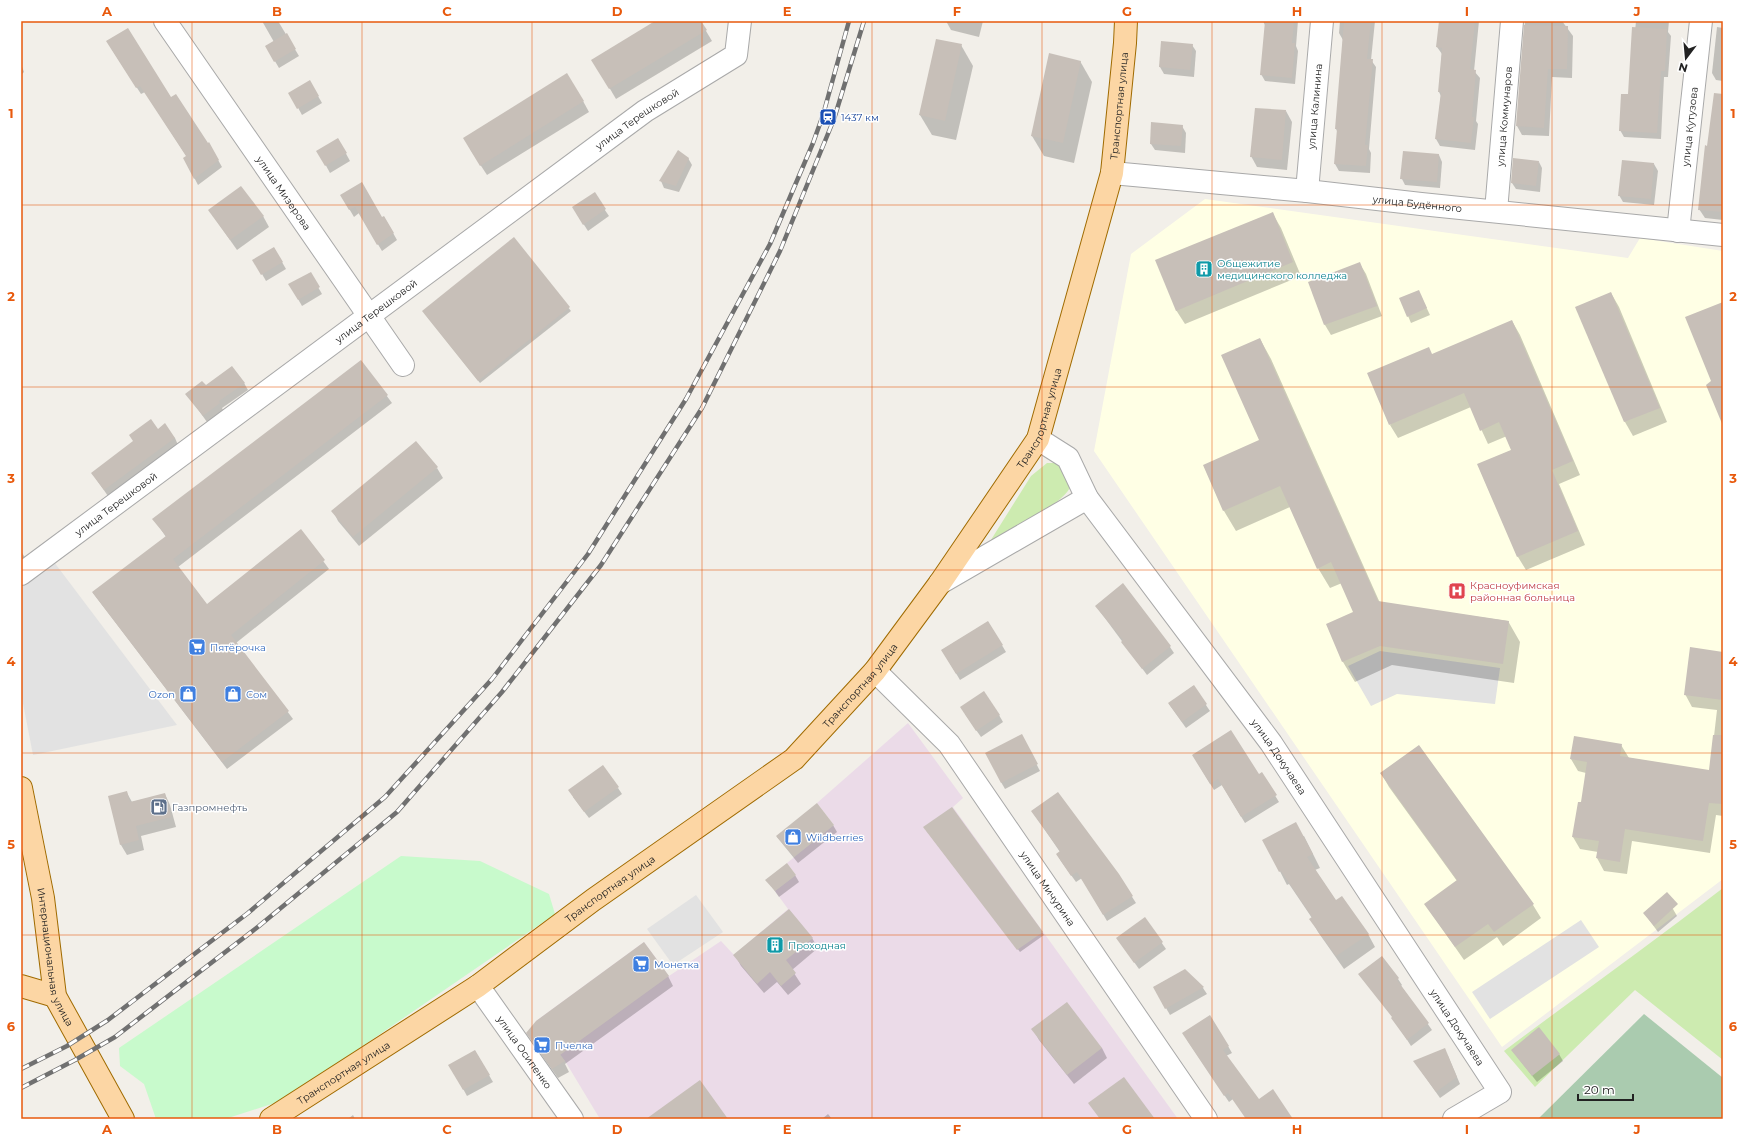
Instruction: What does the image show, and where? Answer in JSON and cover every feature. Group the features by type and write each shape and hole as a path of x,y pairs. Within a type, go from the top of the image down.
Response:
{"main road":[{"name":"Транспортная улица","path":"271,1119 478,986 593,900 794,759 875,671 940,583 1038,439 1112,173 1126,21"},
{"name":"Интернациональная улица","path":"21,788 43,898 55,996 119,1117"},
{"path":"21,986 55,996"}],"street":[{"name":"улица Мизерова","path":"165,21 403,365"},
{"name":"улица Терешковой","path":"21,574 645,111 736,55 740,21"},
{"name":"улица Калинина","path":"1307,191 1322,21"},
{"name":"улица Коммунаров","path":"1496,211 1512,21"},
{"name":"улица Кутузова","path":"1678,231 1701,21"},
{"name":"улица Будённого","path":"1112,173 1307,191 1723,235"},
{"name":"улица Докучаева","path":"1038,439 1068,458 1087,498 1272,743 1500,1092 1454,1119"},
{"path":"940,583 1087,498"},
{"name":"улица Мичурина","path":"875,671 949,744 1206,1119"},
{"name":"улица Осипенко","path":"478,986 572,1119"}],"shaded area":[{"name":"Красноуфимская районная больница","path":"1205,199 1628,258 1640,238 1723,251 1723,879 1502,1047 1094,451 1131,254"},
{"path":"54,562 177,725 33,755 21,693 21,587"},
{"path":"1380,651 1500,668 1495,704 1397,694 1371,706 1348,666"},
{"path":"908,723 963,798 953,807 1178,1119 600,1119 565,1061 536,1021 644,942 669,976 721,941 734,955 788,909 775,891 796,875 787,863 834,825 817,803"},
{"path":"696,895 723,932 673,965 647,929"},
{"path":"1581,920 1599,947 1490,1019 1472,992"},
{"path":"1644,1014 1723,1078 1723,1119 1538,1119"}],"green space":[{"path":"1047,463 1058,463 1065,468 1070,484 1067,492 1048,508 989,543 1031,476"},
{"path":"401,856 480,861 549,894 555,914 284,1100 225,1119 156,1119 144,1084 120,1066 119,1048"},
{"path":"1723,888 1723,1060 1635,990 1535,1087 1504,1051"}],"building":[{"path":"655,21 701,21 707,30 609,89 591,60"},
{"path":"1265,21 1294,21 1292,43 1295,43 1292,78 1260,75"},
{"path":"1344,21 1371,21 1367,59 1373,59 1365,145 1368,145 1366,166 1334,164 1337,129 1335,129"},
{"path":"1439,21 1475,21 1470,69 1476,70 1472,117 1474,117 1471,143 1435,139 1441,92 1438,92 1442,48 1436,47"},
{"path":"1524,25 1568,26 1567,69 1548,69 1544,128 1516,126"},
{"path":"1632,27 1667,29 1665,71 1661,71 1657,133 1619,131 1621,94 1628,94"},
{"path":"128,28 171,97 176,94 208,143 209,142 219,160 194,179 183,158 186,156 140,86 136,88 106,41"},
{"path":"287,33 296,49 274,62 265,46"},
{"path":"936,39 962,44 945,121 919,115"},
{"path":"1161,41 1193,44 1190,70 1159,67"},
{"path":"1049,53 1081,61 1063,143 1031,136"},
{"path":"567,73 584,101 480,166 463,138"},
{"path":"310,80 319,96 297,109 288,93"},
{"path":"1714,93 1723,94 1723,212 1698,210 1705,145 1707,146"},
{"path":"1255,108 1286,110 1282,160 1250,157"},
{"path":"1151,122 1183,125 1181,146 1150,144"},
{"path":"338,138 347,153 325,166 316,151"},
{"path":"678,150 689,158 676,186 659,181"},
{"path":"1403,151 1439,154 1437,182 1400,179"},
{"path":"1513,158 1539,161 1536,186 1511,183"},
{"path":"1622,160 1654,163 1651,199 1618,196"},
{"path":"362,182 382,217 384,216 394,233 377,245 355,207 349,210 340,195"},
{"path":"241,186 264,216 230,240 208,210"},
{"path":"595,192 606,209 583,225 572,207"},
{"name":"Общежитие медицинского колледжа","path":"1273,212 1293,262 1176,311 1155,260"},
{"path":"514,237 570,307 478,381 422,311"},
{"path":"274,247 283,262 261,275 252,260"},
{"path":"1360,262 1377,306 1324,325 1308,282"},
{"path":"311,272 320,287 298,300 288,284"},
{"path":"1419,290 1427,308 1407,317 1399,298"},
{"path":"1611,292 1660,408 1624,422 1575,307"},
{"path":"1723,302 1723,426 1706,385 1711,381 1685,317"},
{"path":"1512,320 1573,461 1552,470 1578,531 1517,557 1477,464 1511,450 1499,422 1480,431 1464,393 1389,425 1367,373 1429,347 1432,354"},
{"path":"1260,338 1378,601 1509,621 1503,664 1380,646 1342,662 1326,624 1353,612 1331,562 1317,569 1280,486 1223,511 1203,465 1259,440 1221,355"},
{"path":"361,360 388,395 173,559 207,604 301,529 325,560 231,635 289,711 222,762 92,592 166,536 152,519"},
{"path":"232,366 245,383 219,401 220,403 203,416 185,394 202,381 206,385"},
{"path":"151,419 158,429 165,423 175,438 104,490 91,473 133,441 129,435"},
{"path":"416,441 438,467 353,537 331,511"},
{"path":"1123,583 1171,646 1142,669 1121,642 1123,640 1095,606"},
{"path":"988,621 1003,645 956,674 941,650"},
{"path":"1690,647 1723,652 1723,700 1684,695"},
{"path":"1194,685 1207,704 1182,722 1168,703"},
{"path":"984,691 1000,715 976,731 960,707"},
{"path":"1231,730 1259,774 1262,772 1277,795 1241,817 1218,779 1210,784 1192,755"},
{"path":"1022,734 1038,764 1001,783 985,753"},
{"path":"1713,735 1723,735 1723,804 1709,803 1703,841 1625,829 1620,862 1596,858 1599,841 1572,837 1578,802 1581,802 1587,762 1570,759 1574,736 1622,744 1620,756 1709,770"},
{"path":"1419,745 1534,904 1494,932 1488,924 1455,947 1424,904 1457,880 1380,773"},
{"path":"603,765 619,787 584,812 568,790"},
{"path":"127,791 130,802 165,793 171,817 136,826 139,840 120,845 108,796"},
{"path":"1058,792 1119,874 1133,896 1103,915 1077,872 1071,876 1056,854 1060,851 1031,811"},
{"path":"817,803 834,825 794,857 776,836"},
{"path":"952,807 1043,932 1017,950 923,827"},
{"path":"1296,822 1313,854 1307,857 1336,900 1342,896 1369,934 1336,956 1309,919 1312,917 1281,871 1279,872 1262,840"},
{"path":"787,863 796,875 775,891 765,880"},
{"path":"1667,892 1678,904 1654,926 1643,913"},
{"name":"Проходная","path":"789,909 813,938 786,960 796,973 781,986 770,972 757,984 733,955"},
{"path":"1145,917 1163,942 1134,963 1116,938"},
{"path":"644,942 669,976 560,1055 565,1061 552,1069 526,1033 536,1021"},
{"path":"1382,956 1399,978 1397,980 1429,1023 1407,1040 1391,1018 1392,1017 1358,974"},
{"path":"1185,969 1204,987 1165,1009 1153,987"},
{"path":"1067,1002 1102,1048 1067,1075 1031,1029"},
{"path":"1210,1015 1229,1046 1223,1050 1259,1099 1273,1089 1293,1119 1246,1119 1228,1093 1224,1096 1182,1033"},
{"path":"1539,1027 1560,1054 1532,1076 1511,1050"},
{"path":"1445,1048 1457,1077 1436,1092 1413,1061"},
{"path":"475,1050 490,1075 463,1090 448,1065"},
{"path":"1124,1077 1155,1119 1100,1119 1088,1103"},
{"path":"700,1080 728,1119 646,1119"}],"railway":[{"path":"21,1069 67,1046 108,1020 248,913 385,797 492,679 588,554 686,399 770,244 813,143 823,115 849,21"},
{"path":"21,1088 115,1037 259,926 397,812 502,692 601,565 702,408 780,251 834,119 864,21"}],"place":[{"name":"1437 км","path":"828,117"},
{"name":"Общежитие медицинского колледжа","path":"1204,269"},
{"name":"Красноуфимская районная больница","path":"1457,591"},
{"name":"Пятёрочка","path":"197,647"},
{"name":"Ozon","path":"188,694"},
{"name":"Сом","path":"233,694"},
{"name":"Газпромнефть","path":"159,807"},
{"name":"Wildberries","path":"793,837"},
{"name":"Проходная","path":"775,945"},
{"name":"Монетка","path":"641,964"},
{"name":"Пчелка","path":"542,1045"}]}
